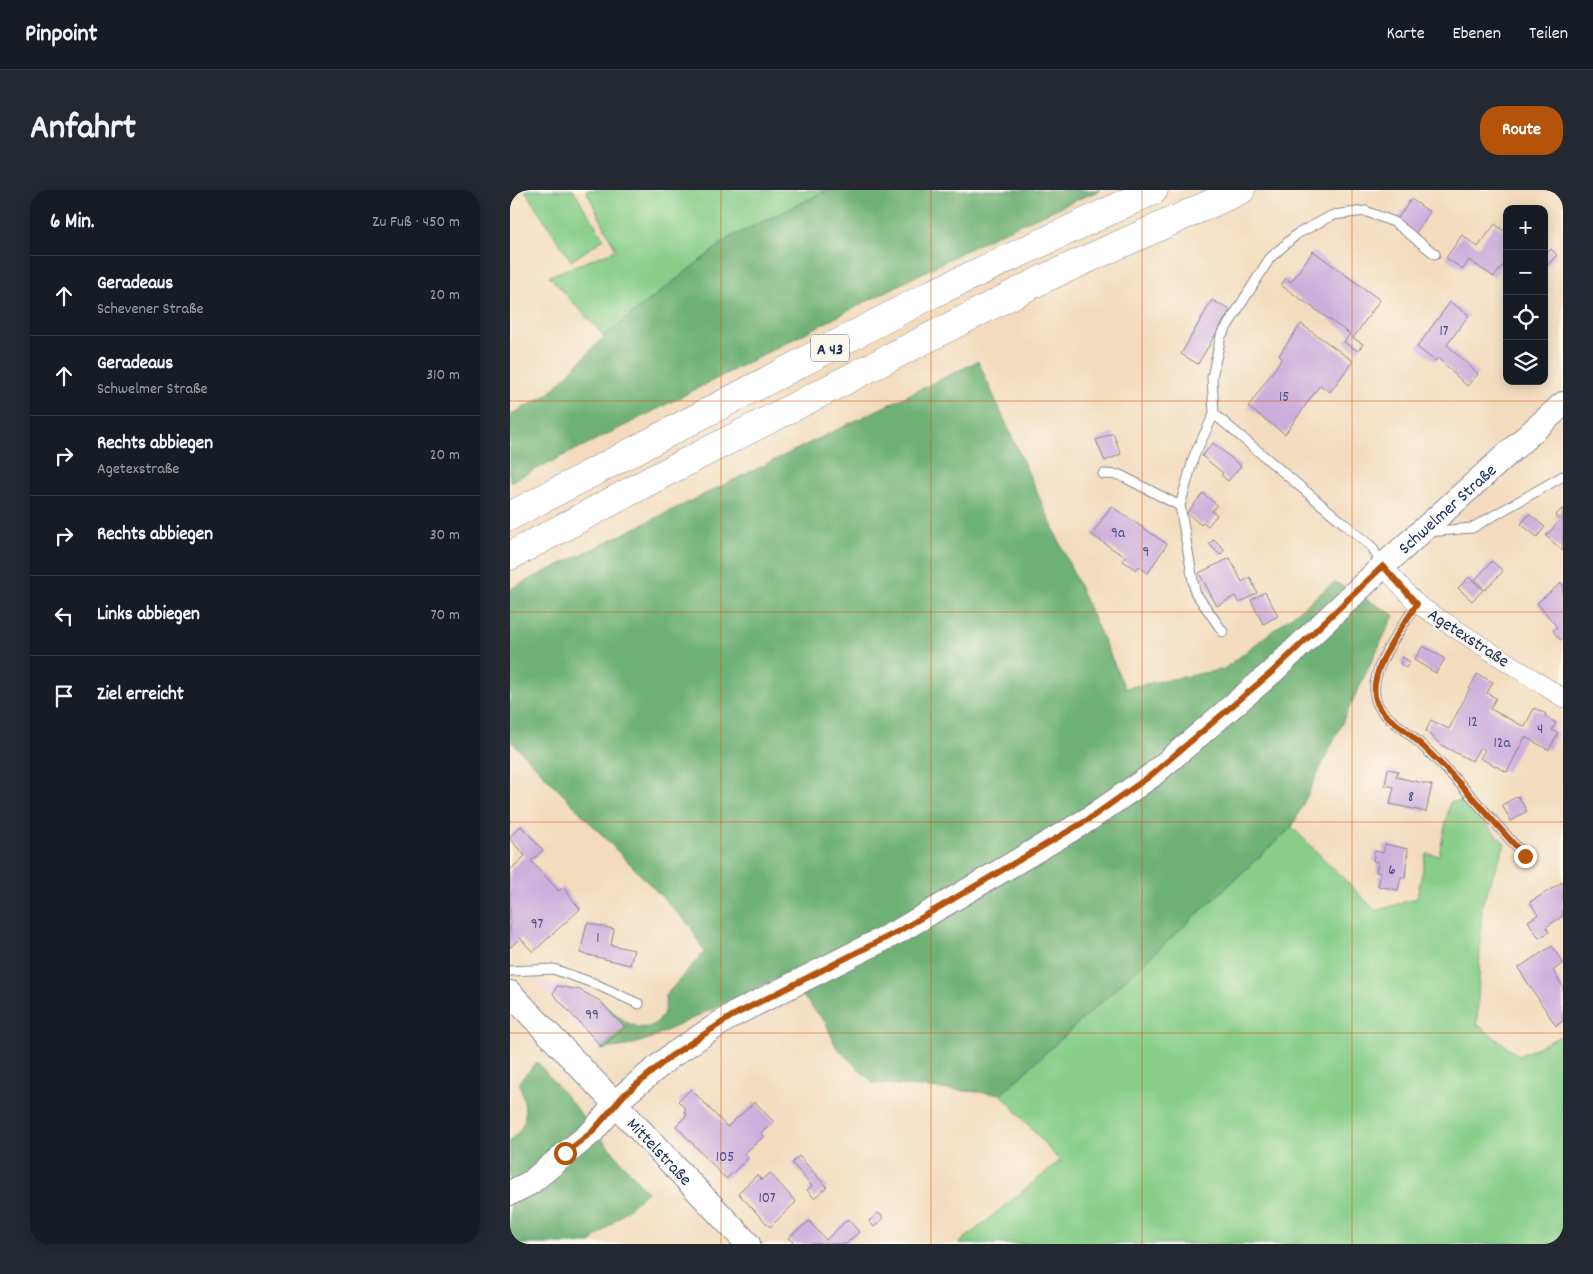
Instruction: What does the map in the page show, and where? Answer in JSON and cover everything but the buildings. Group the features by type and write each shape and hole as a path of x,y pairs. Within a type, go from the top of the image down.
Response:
{"highway":[{"name":"A 43","path":"510,516 932,294 1154,190"},
{"name":"A 43","path":"510,556 657,477 1043,279 1241,190"}],"main road":[{"name":"Schwelmer Straße","path":"510,1193 530,1182 587,1136 616,1103 671,1056 732,1016 899,931 1089,819 1150,776 1272,672 1383,566 1563,404"},
{"name":"Mittelstraße","path":"510,993 748,1244"}],"street":[{"name":"Agetexstraße","path":"1383,566 1417,604 1563,698"}],"lane":[{"path":"1223,632 1195,592 1180,506 1194,456 1214,414 1212,377 1221,336 1270,258 1296,234 1333,215 1365,211 1394,222 1435,254"},
{"path":"1214,414 1372,547 1383,566"},
{"path":"1103,474 1120,475 1180,506"},
{"path":"1420,533 1472,528 1563,476"},
{"path":"1417,604 1384,656 1375,683 1376,699 1381,711 1432,754 1525,856"},
{"path":"510,971 553,969 593,983 640,1004"}],"shaded area":[{"path":"536,981 579,990 599,1000 624,1027 599,1050"}],"green space":[{"path":"525,190 573,190 604,239 571,261"},
{"path":"586,190 828,190 729,238 604,336 549,276 616,250"},
{"path":"828,190 1100,190 998,234 632,422 510,482 510,415 549,394 604,336 729,238"},
{"path":"978,361 1125,688 1224,669 1335,582 1394,615 1292,827 1001,1094 873,1083 836,1047 826,1023 784,975 649,1039 627,1046 599,1050 624,1027 599,1000 626,1022 634,1026 650,1026 660,1019 663,1013 665,996 704,952 691,927 510,740 510,589"},
{"path":"1464,801 1505,844 1482,904 1477,1024 1519,1056 1563,1035 1563,1244 958,1244 1060,1161 1001,1094 1292,827 1376,911 1417,898 1426,854 1439,855 1450,802"},
{"path":"537,1062 647,1192 589,1244 510,1244 510,1140 522,1127 524,1120 525,1106 519,1082"}],"route":[{"path":"565,1153 592,1132 624,1095 671,1056 732,1016 899,931 1089,819 1150,776 1272,672 1383,566 1417,604 1384,656 1375,683 1376,699 1381,711 1432,754 1525,856"}]}
